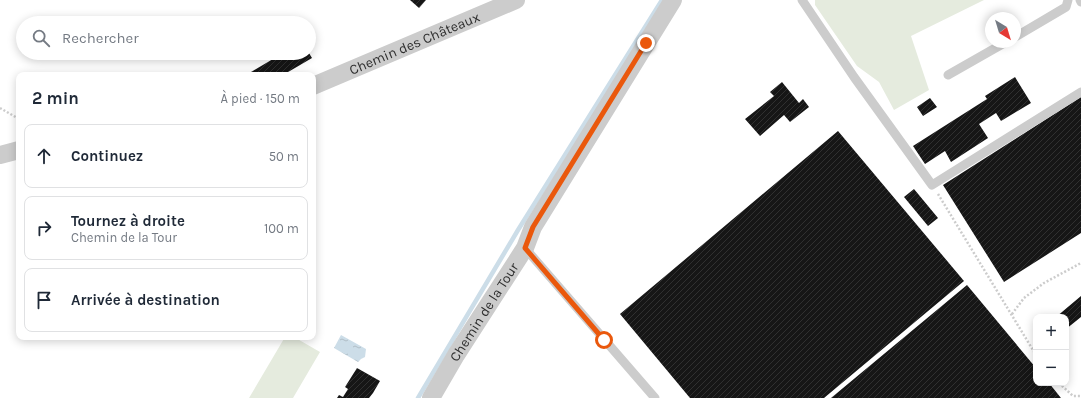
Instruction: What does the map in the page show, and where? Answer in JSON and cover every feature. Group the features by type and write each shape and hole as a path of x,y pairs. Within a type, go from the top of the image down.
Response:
{"street":[{"name":"Chemin des Châteaux","path":"316,85 516,0"},
{"name":"Chemin de la Tour","path":"431,398 456,355 525,248 533,227 673,0"},
{"path":"0,155 16,151"}],"lane":[{"path":"802,0 854,77 932,185 1081,92"},
{"path":"1021,33 1066,7 1068,0"},
{"path":"948,76 996,48"},
{"path":"525,248 655,398"}],"path":[{"path":"0,108 16,117"},
{"path":"932,185 1033,350"},
{"path":"1012,314 1024,298 1044,283 1081,263"},
{"path":"1063,386 1073,396 1081,396"}],"shaded area":[{"path":"815,0 984,0 911,36 929,90 894,110 879,82 857,66 815,5"},
{"path":"283,340 299,340 320,352 293,398 249,398"}],"water":[{"path":"341,335 366,349 365,357 358,362 334,348"}],"building":[{"path":"410,0 426,0 419,8"},
{"path":"271,60 309,60 288,72 251,72"},
{"path":"1015,77 1031,103 1001,121 996,113 979,124 988,138 951,162 945,151 925,164 913,146 987,99 985,96"},
{"path":"782,82 799,103 803,99 809,107 790,122 784,115 760,136 745,119 774,96 770,92"},
{"path":"1081,97 1081,233 1004,282 943,185"},
{"path":"930,98 937,107 923,116 917,107"},
{"path":"838,131 964,281 824,398 690,398 620,314"},
{"path":"914,189 938,218 928,226 904,197"},
{"path":"967,285 1033,364 1033,386 1051,386 1061,398 831,398"},
{"path":"1081,296 1081,317 1069,327 1069,314 1060,314"},
{"path":"357,368 380,381 373,393 369,398 337,398 339,395 343,397 348,389 345,387"}],"waterway":[{"path":"418,398 518,230 662,0"}],"route":[{"path":"604,340 525,248 533,227 646,43"}]}
